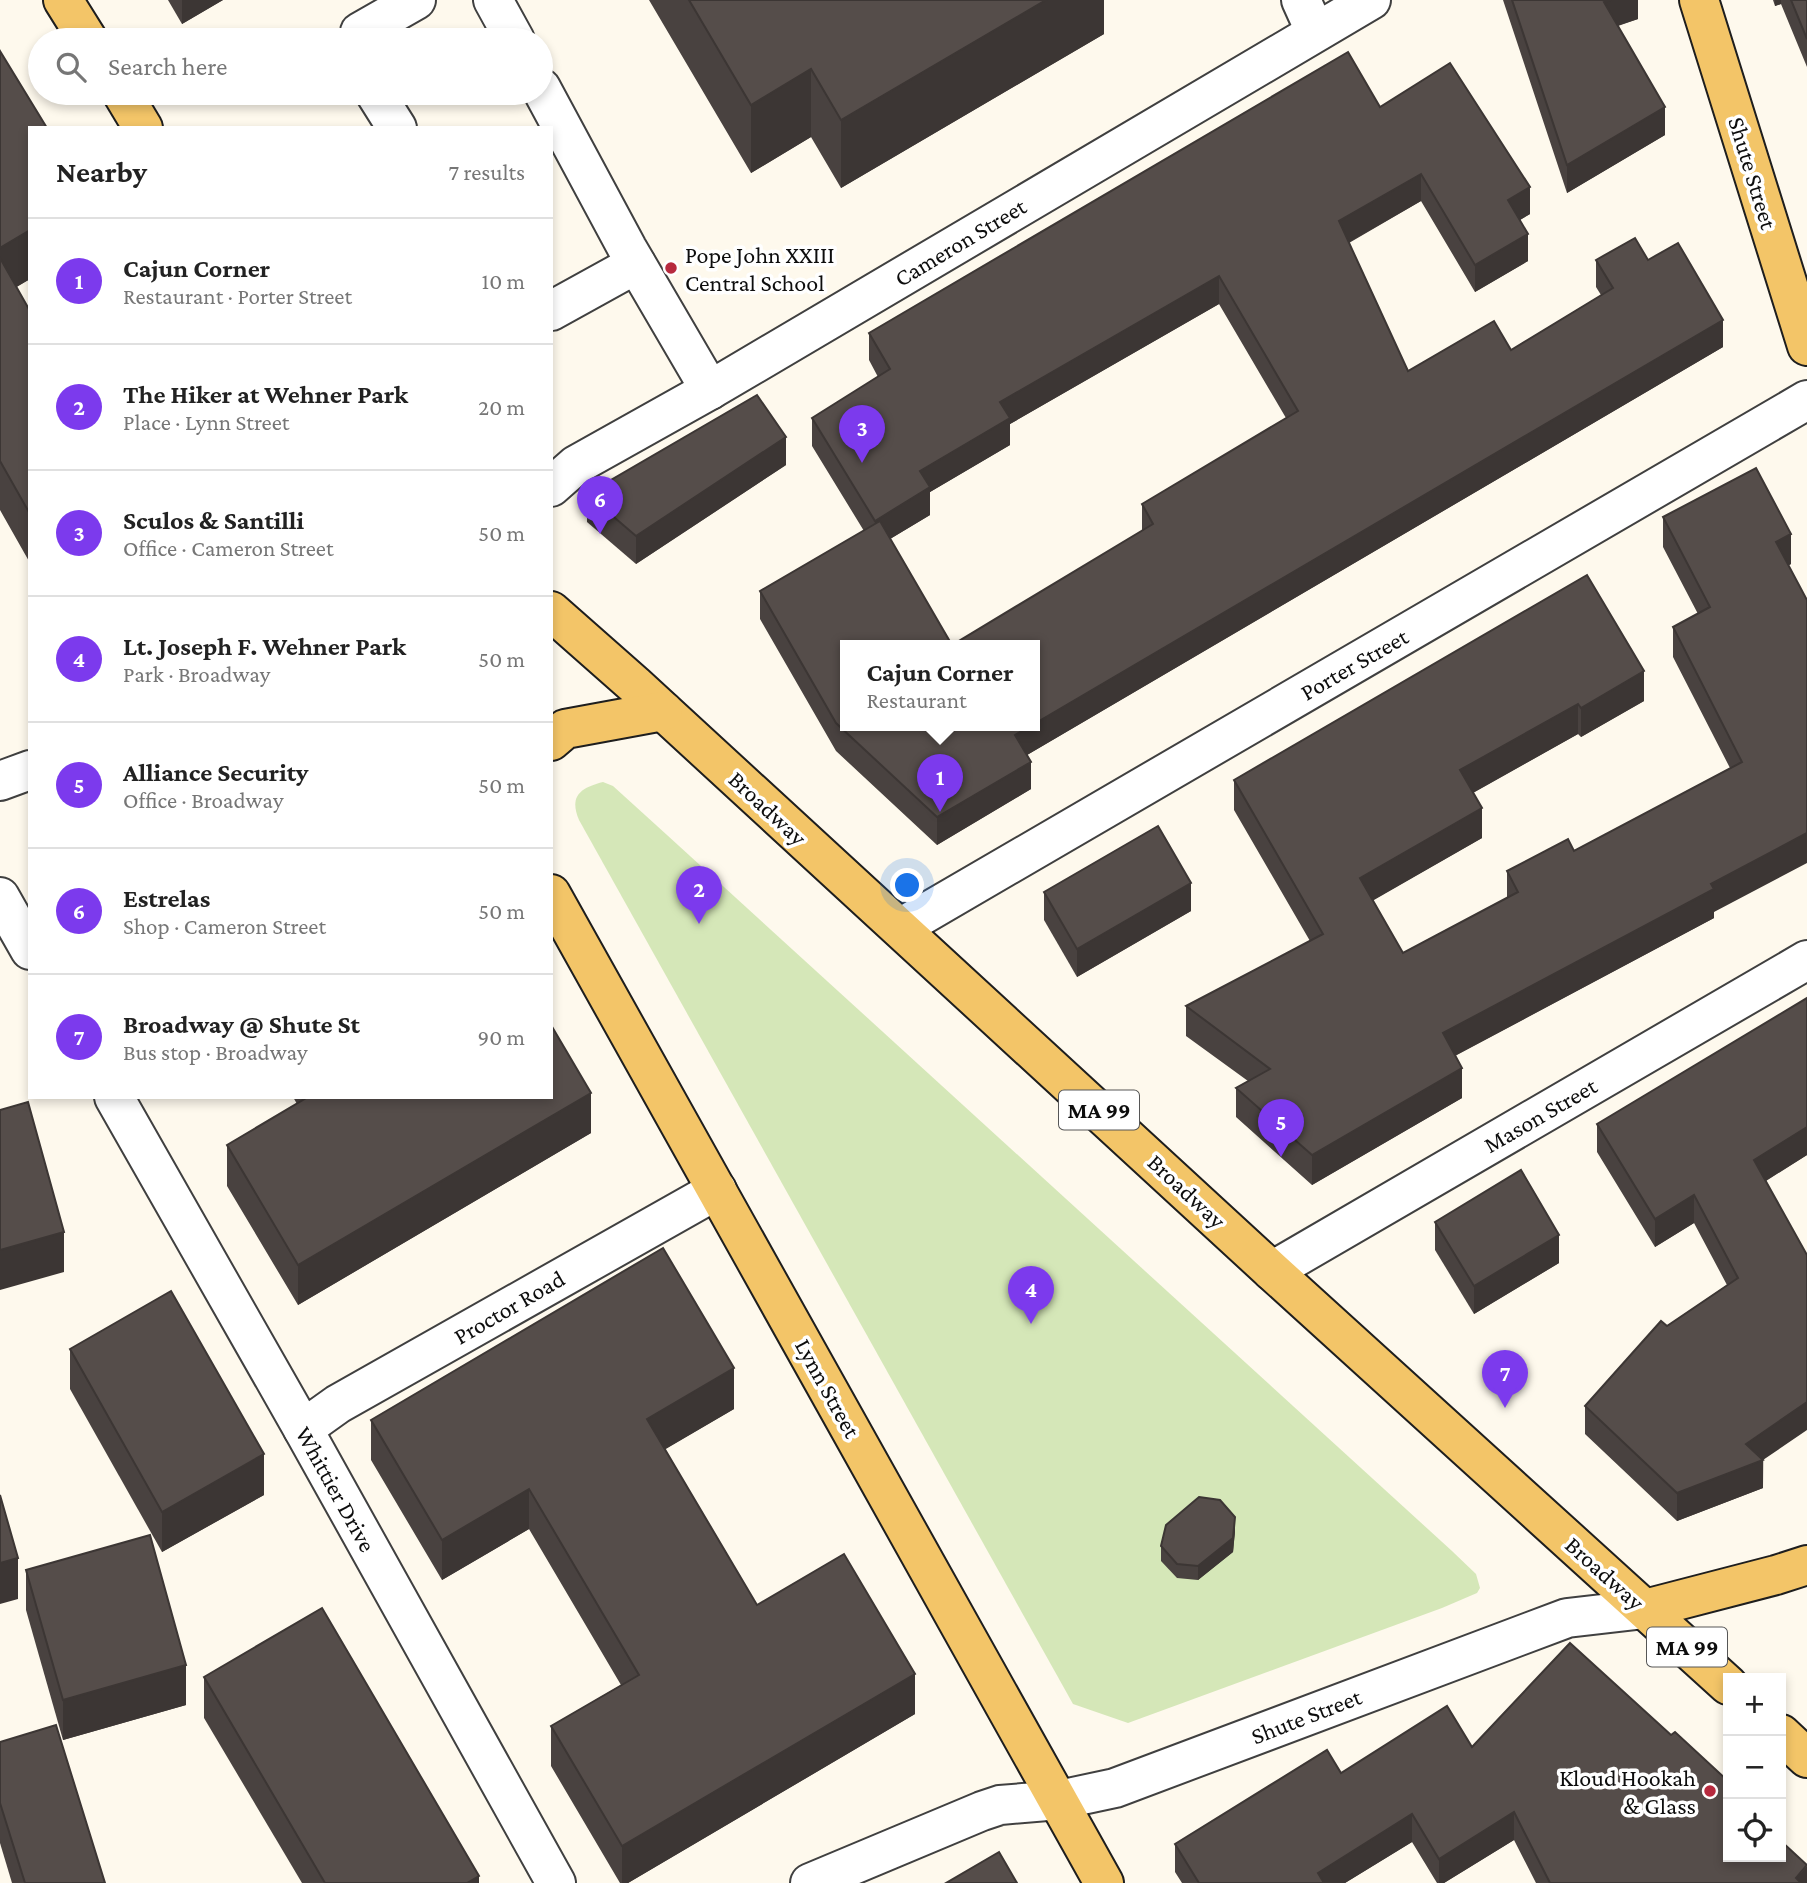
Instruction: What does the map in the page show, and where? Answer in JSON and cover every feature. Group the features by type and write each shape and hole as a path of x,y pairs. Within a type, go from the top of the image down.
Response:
{"main road":[{"path":"62,0 80,28"},
{"name":"Shute Street","path":"1699,0 1807,346"},
{"path":"129,105 142,126"},
{"name":"Broadway","path":"553,613 663,710 1272,1271 1723,1680"},
{"path":"553,739 565,729 663,710"},
{"name":"Lynn Street","path":"553,898 1104,1883"},
{"name":"Shute Street","path":"1645,1609 1776,1575 1807,1564"},
{"path":"1783,1736 1807,1758"}],"street":[{"path":"367,28 416,0"},
{"path":"493,0 508,28"},
{"name":"Cameron Street","path":"553,485 576,465 710,390 1308,16 1371,0"},
{"path":"383,105 396,126"},
{"path":"550,105 636,264 710,390"},
{"path":"553,310 636,264"},
{"name":"Porter Street","path":"900,928 1807,400"},
{"path":"0,781 28,771"},
{"path":"0,897 28,946"},
{"name":"Mason Street","path":"1272,1271 1807,960"},
{"name":"Whittier Drive","path":"115,1099 303,1429 555,1883"},
{"name":"Proctor Road","path":"303,1429 338,1404 717,1190"},
{"name":"Shute Street","path":"810,1883 982,1811 1000,1805 1059,1800 1115,1788 1567,1618 1645,1609"}],"green space":[{"path":"603,782 613,786 1452,1551 1476,1574 1480,1588 1477,1593 1128,1723 1073,1704 579,820 575,805 579,794 588,787"}],"building":[{"path":"689,0 1046,0 841,120 811,69 751,105"},
{"path":"1512,0 1611,0 1604,2 1665,107 1567,165"},
{"path":"1791,0 1807,0 1807,39"},
{"path":"0,51 28,97 28,105 33,105 46,126 28,126 28,231 0,248"},
{"path":"1348,52 1380,107 1450,63 1530,187 1508,200 1528,234 1475,265 1421,174 1339,221 1408,371 1494,321 1511,350 1613,288 1596,260 1635,238 1648,260 1678,243 1723,320 1040,720 1040,640 960,640 1153,524 1142,504 1298,411 1219,276 1000,402 1010,418 920,471 930,487 875,521 812,418 890,369 869,333"},
{"path":"0,258 28,307 28,510 0,461"},
{"path":"757,395 786,437 636,536 587,494"},
{"path":"1756,468 1791,534 1776,542 1807,600 1807,833 1711,884 1714,889 1443,1033 1462,1068 1312,1155 1236,1088 1270,1069 1186,1006 1323,934 1234,780 1587,575 1644,671 1581,708 1578,704 1460,770 1482,808 1360,878 1403,953 1518,892 1507,871 1568,839 1574,851 1742,762 1673,627 1710,607 1663,517"},
{"path":"880,521 949,640 840,640 840,727 760,591"},
{"path":"845,731 1022,731 1015,735 1031,762 937,817"},
{"path":"1158,826 1191,883 1077,949 1044,892"},
{"path":"1807,998 1807,1127 1754,1160 1807,1255 1807,1402 1746,1444 1763,1460 1677,1493 1585,1406 1661,1321 1667,1326 1738,1278 1694,1195 1655,1219 1597,1124"},
{"path":"553,1028 591,1093 298,1265 227,1145 305,1099 553,1099"},
{"path":"28,1102 64,1232 0,1250 0,1110"},
{"path":"1521,1170 1559,1235 1474,1286 1435,1222"},
{"path":"663,1248 734,1368 647,1419 757,1605 844,1554 915,1674 622,1846 551,1726 639,1675 529,1489 442,1540 371,1420"},
{"path":"171,1291 264,1454 162,1512 70,1349"},
{"path":"0,1495 18,1558 0,1563"},
{"path":"1199,1497 1220,1500 1235,1517 1233,1538 1198,1566 1177,1564 1161,1546 1166,1525"},
{"path":"150,1535 186,1665 63,1700 26,1570"},
{"path":"322,1608 479,1876 467,1883 325,1883 204,1677"},
{"path":"1570,1643 1671,1735 1675,1732 1723,1776 1723,1862 1786,1862 1786,1846 1807,1865 1796,1878 1801,1883 1550,1883 1514,1812 1439,1859 1412,1814 1318,1873 1324,1883 1199,1883 1175,1844 1327,1750 1341,1773 1447,1706 1472,1747"},
{"path":"56,1725 105,1883 25,1883 0,1803 0,1742"},
{"path":"999,1852 1017,1883 946,1883"}],"place":[{"name":"Pope John XXIII Central School","path":"671,268"},
{"name":"Sculos & Santilli","path":"862,463"},
{"name":"Estrelas","path":"600,534"},
{"name":"Cajun Corner","path":"940,812"},
{"name":"The Hiker at Wehner Park","path":"699,924"},
{"name":"Alliance Security","path":"1281,1157"},
{"name":"Lt. Joseph F. Wehner Park","path":"1031,1324"},
{"name":"Broadway @ Shute St","path":"1505,1408"},
{"name":"Kloud Hookah & Glass","path":"1710,1791"}]}
